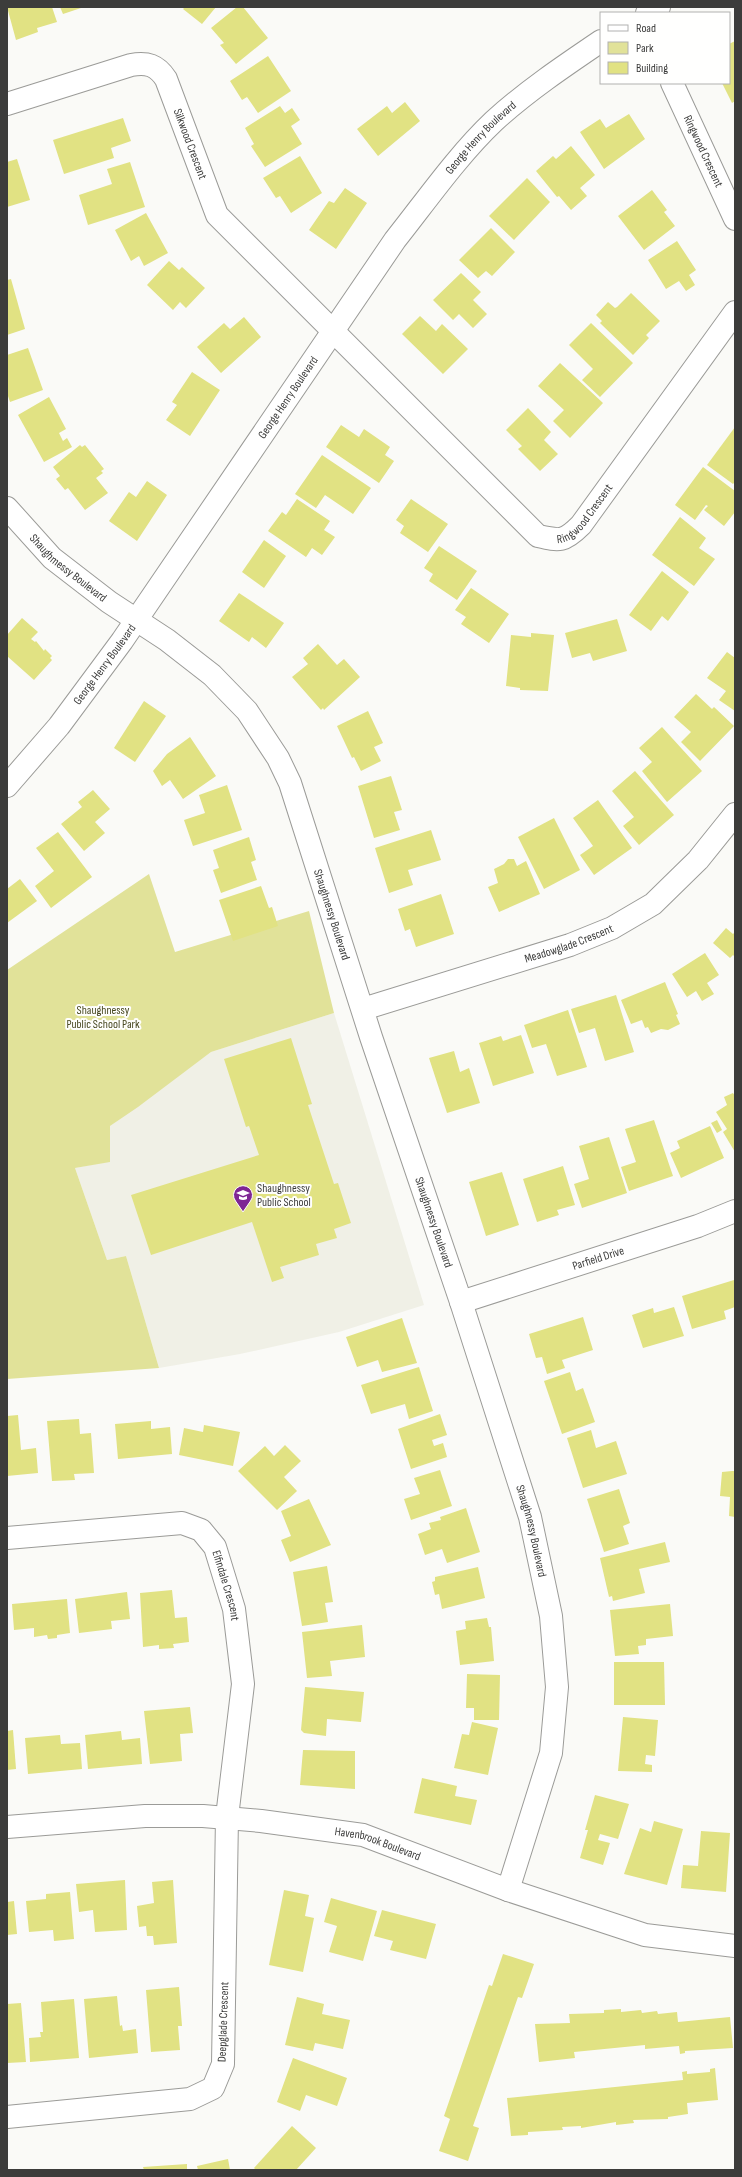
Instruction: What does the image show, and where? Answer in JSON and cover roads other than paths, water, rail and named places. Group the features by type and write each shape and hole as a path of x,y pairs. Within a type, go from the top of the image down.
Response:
{"street":[{"path":"649,12 659,7"},
{"name":"George Henry Boulevard","path":"7,786 59,726 135,620 404,228 441,180 493,122 530,91 600,42"},
{"name":"Silkwood Crescent","path":"7,104 131,65 145,64 158,68 166,79 217,215 333,331"},
{"name":"Ringwood Crescent","path":"672,84 735,219"},
{"name":"Ringwood Crescent","path":"333,331 503,500 528,528 538,536 560,540 569,537 581,525 735,312"},
{"name":"Shaughmessy Boulevard","path":"7,508 52,558 135,620"},
{"name":"Shaughnessy Boulevard","path":"135,620 167,640 212,675 248,711 278,758 292,790 363,1009 461,1302 530,1517 551,1616 557,1687 551,1753 508,1890"},
{"name":"Meadowglade Crescent","path":"363,1009 570,945 612,928 653,904 698,860 735,814"},
{"name":"Parfield Drive","path":"461,1302 698,1226 735,1211"},
{"name":"Elfindale Crescent","path":"7,1538 182,1523 201,1530 215,1547 234,1609 243,1684 227,1817"},
{"name":"Havenbrook Boulevard","path":"7,1826 145,1816 227,1817 363,1835 508,1890 645,1935 735,1946"},
{"name":"Deepglade Crescent","path":"7,2117 190,2099 213,2088 223,2064 227,1817"}],"place":[{"name":"Shaughnessy Public School","path":"243,1212"}],"park label":[{"name":"Shaughnessy Public School Park","path":"103,1017"}]}
